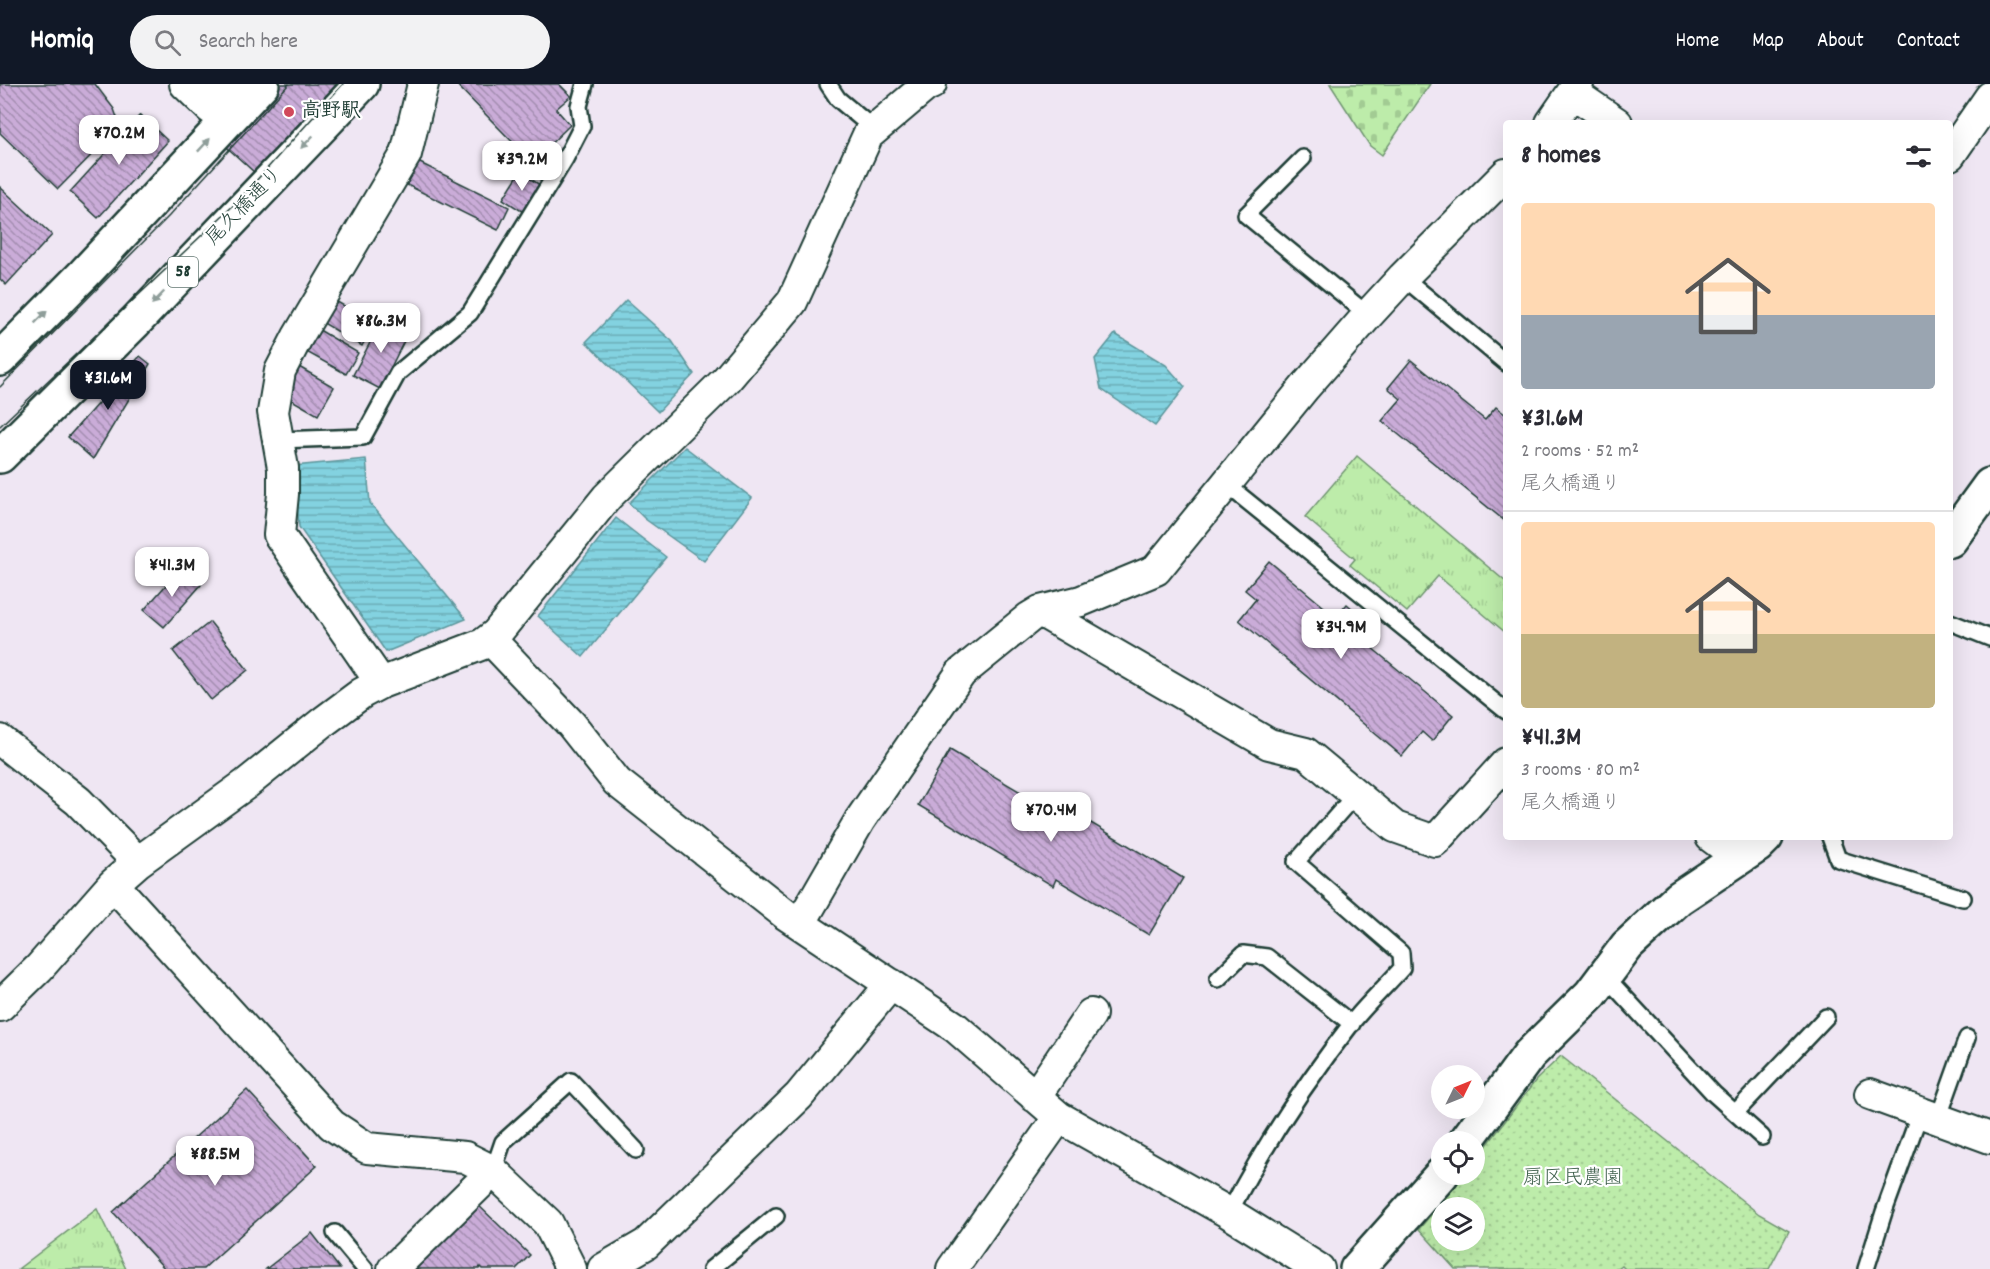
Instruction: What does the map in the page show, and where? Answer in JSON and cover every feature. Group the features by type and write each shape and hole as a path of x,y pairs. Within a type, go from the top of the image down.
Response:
{"main road":[{"path":"0,359 84,274 228,99 262,84"},
{"name":"尾久橋通り","path":"0,456 135,322 362,84"},
{"path":"1953,536 1990,485"},
{"path":"1474,1131 1529,1055 1591,994 1628,946 1678,898 1763,840"},
{"path":"1357,1269 1432,1185"}],"street":[{"path":"185,84 212,109 228,99"},
{"path":"381,683 279,535 283,468 273,412 280,371 297,338 406,154 423,84"},
{"path":"0,1006 39,968 113,884 138,862 246,784 354,699 381,683 483,644 496,634 607,497 727,379 792,302 868,135 931,84"},
{"path":"1553,120 1575,88 1613,120"},
{"path":"1953,151 1990,97"},
{"path":"800,924 860,820 961,673 1040,611 1081,601 1156,570 1305,387 1368,315 1503,177"},
{"path":"1040,611 1269,744 1306,753 1395,827 1435,841 1503,766"},
{"path":"490,639 571,724 618,782 784,915 955,1027 1059,1118 1229,1213 1319,1269"},
{"path":"0,740 78,801 138,862"},
{"path":"1715,840 1739,858"},
{"path":"113,884 332,1125 367,1148 465,1158 493,1171 548,1222 571,1269"},
{"path":"603,1269 646,1244 799,1096 891,984"},
{"path":"1035,1097 1091,1014"},
{"path":"1870,1094 1990,1138"},
{"path":"952,1269 1059,1118"},
{"path":"393,1269 493,1171"}],"lane":[{"path":"278,440 363,437 399,373 470,313 566,159 582,126 579,106 585,84"},
{"path":"828,84 838,99 874,130"},
{"path":"1303,158 1246,215 1368,315"},
{"path":"1403,277 1503,360"},
{"path":"1226,484 1503,709"},
{"path":"1953,623 1990,638"},
{"path":"1229,1213 1299,1097 1352,1024 1402,968 1401,953 1296,862 1354,795"},
{"path":"1831,840 1838,859 1963,898"},
{"path":"1218,979 1243,954 1267,957 1352,1024"},
{"path":"1605,976 1714,1094 1762,1137"},
{"path":"1736,1112 1826,1017"},
{"path":"1866,1269 1884,1212 1967,1038"},
{"path":"493,1171 503,1142 571,1081 636,1150"},
{"path":"711,1269 776,1216"},
{"path":"335,1233 365,1269"}],"green space":[{"path":"1330,84 1430,84 1382,155 1370,146"},
{"path":"1357,456 1503,579 1503,630 1438,576 1407,612 1350,565 1355,559 1305,517"},
{"name":"扇区民農園","path":"1561,1056 1759,1214 1789,1231 1769,1269 1625,1269 1622,1266 1618,1269 1455,1269 1439,1251 1485,1251 1485,1197 1446,1197 1456,1185 1485,1185 1485,1148 1536,1080"},
{"path":"97,1209 126,1269 18,1269"},
{"name":"扇区民農園","path":"1431,1215 1431,1242 1419,1229"}],"water":[{"path":"626,300 672,341 694,374 658,412 586,342"},
{"path":"1115,334 1166,365 1185,387 1155,426 1101,389 1095,359"},
{"path":"685,447 752,498 704,561 645,519 629,503"},
{"path":"366,459 370,503 466,619 386,652 299,527 294,466"},
{"path":"616,518 666,557 583,657 538,616"}],"building":[{"path":"0,84 95,84 114,109 120,126 58,189 0,133"},
{"name":"高野駅","path":"273,84 358,84 265,182 220,141"},
{"path":"456,84 559,84 571,96 556,109 570,125 532,162"},
{"path":"140,115 168,141 98,218 70,192"},
{"path":"414,160 509,207 498,230 403,183"},
{"path":"520,172 540,185 523,212 503,199"},
{"path":"0,187 52,235 6,285 0,279"},
{"path":"332,299 374,323 362,346 320,321"},
{"path":"382,320 408,333 380,389 353,375"},
{"path":"316,328 358,353 346,374 303,350"},
{"path":"140,356 150,364 93,459 68,437"},
{"path":"1411,360 1485,420 1496,407 1503,413 1503,520 1382,421 1401,399 1388,388"},
{"path":"299,367 334,387 318,415 283,395"},
{"path":"1269,561 1336,617 1347,604 1371,625 1360,638 1453,715 1432,741 1422,732 1402,756 1239,620 1256,599 1245,590"},
{"path":"181,568 201,585 164,627 144,610"},
{"path":"210,622 248,670 211,700 173,651"},
{"path":"950,750 1071,822 1076,814 1183,878 1149,935 1056,879 1053,886 918,805"},
{"path":"247,1090 317,1166 203,1269 165,1269 113,1212"},
{"path":"474,1201 530,1255 516,1269 482,1269 480,1267 479,1269 409,1269"},
{"path":"312,1233 340,1269 266,1269"}],"tram line":[{"path":"0,387 169,216 289,84"},
{"path":"0,426 237,202 343,84"}],"place":[{"name":"高野駅","path":"289,112"}]}
